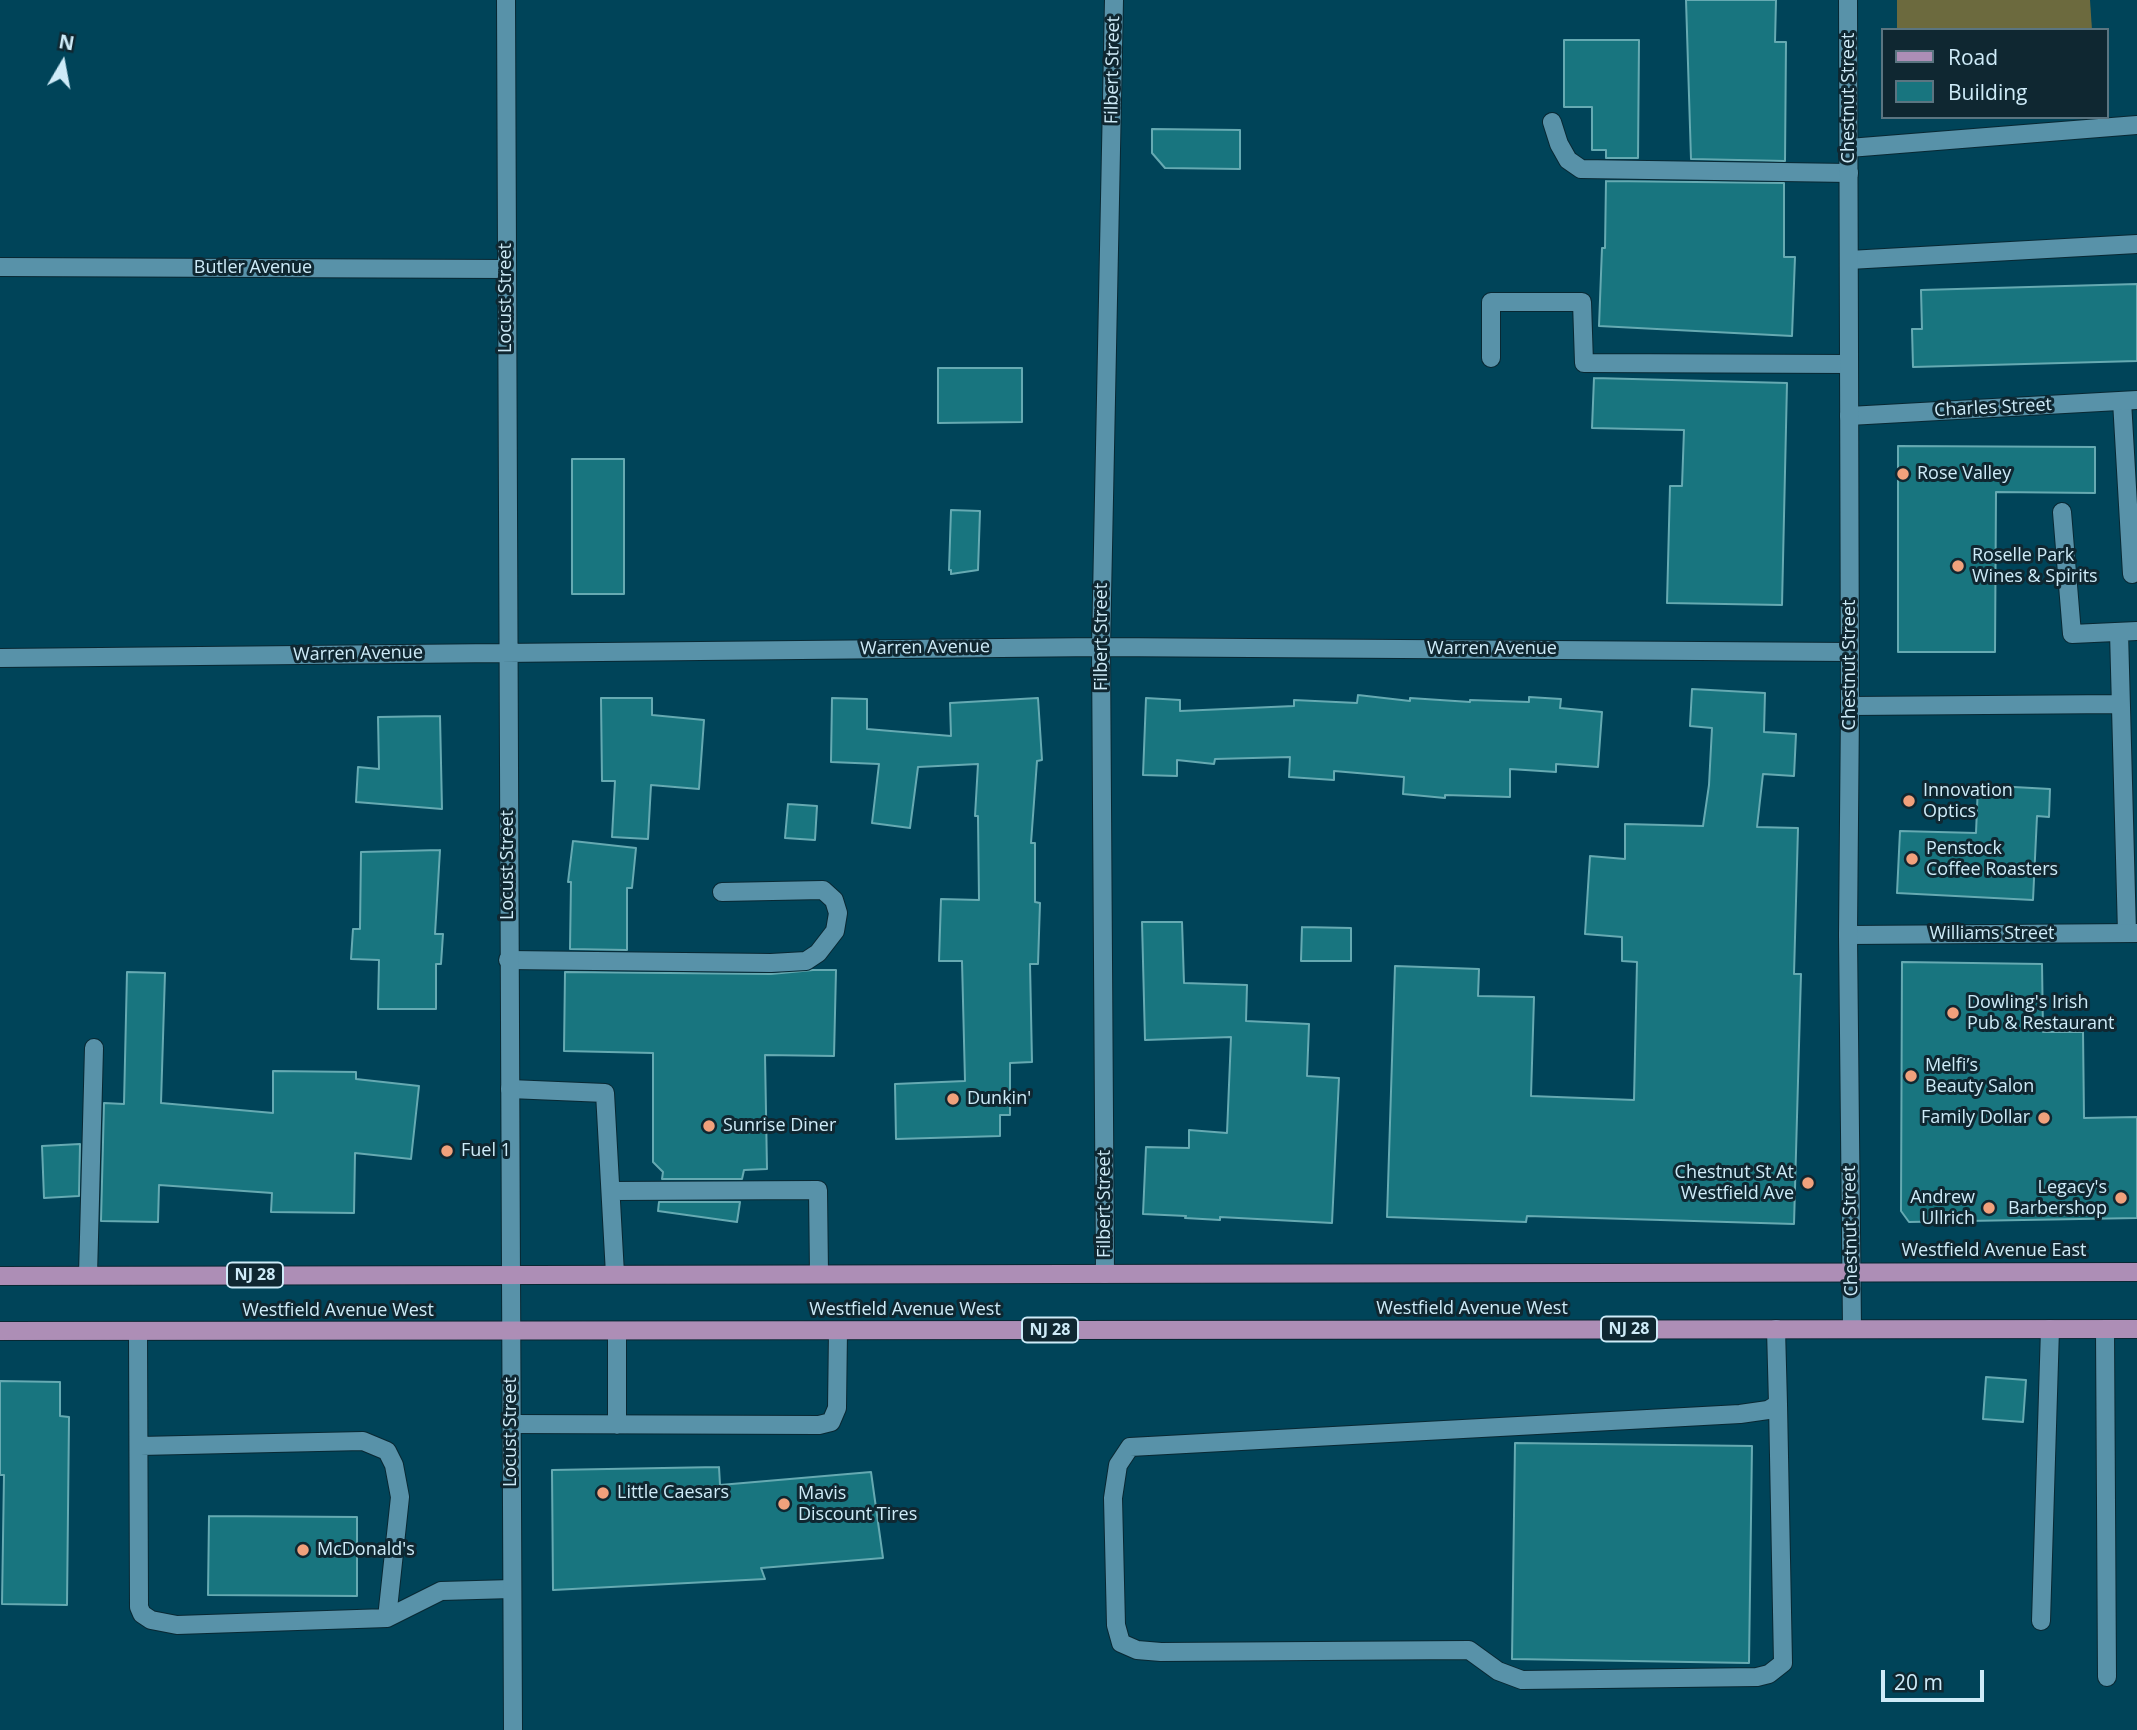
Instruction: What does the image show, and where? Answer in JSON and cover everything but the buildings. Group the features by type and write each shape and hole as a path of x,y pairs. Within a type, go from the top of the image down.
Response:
{"main road":[{"name":"Westfield Avenue West","path":"0,1276 1852,1272"},
{"name":"Westfield Avenue East","path":"1852,1272 2137,1272"},
{"name":"Westfield Avenue West","path":"0,1331 1852,1329"},
{"name":"NJ 28","path":"1852,1329 2137,1329"}],"street":[{"name":"Locust Street","path":"506,0 513,1730"},
{"name":"Filbert Street","path":"1105,1274 1101,646 1114,0"},
{"name":"Chestnut Street","path":"1848,0 1848,935 1852,1329"},
{"path":"1552,122 1559,144 1568,159 1581,169 1849,173"},
{"path":"1849,148 2137,125"},
{"path":"1849,260 2137,244"},
{"name":"Butler Avenue","path":"0,267 506,269"},
{"path":"1492,358 1491,302 1582,302 1584,362 1849,364"},
{"path":"2129,400 2132,574"},
{"name":"Charles Street","path":"1849,416 2129,400"},
{"path":"2062,512 2072,634 2128,631 2121,704 2132,933"},
{"name":"Warren Avenue","path":"0,658 1101,646 1850,652"},
{"path":"1850,706 2121,704"},
{"path":"509,960 771,963 806,961 818,953 835,931 838,913 834,900 823,890 722,892"},
{"name":"Williams Street","path":"1848,935 2132,933"},
{"path":"88,1275 93,1048"},
{"path":"510,1089 605,1093 615,1274"},
{"path":"612,1191 818,1190 819,1274"},
{"path":"1776,1329 1778,1404 1783,1663 1769,1674 1757,1677 1522,1680 1498,1671 1469,1650 1161,1652 1138,1650 1121,1643 1116,1625 1113,1498 1118,1465 1130,1447 1740,1414 1768,1410 1778,1404"},
{"path":"2041,1621 2050,1329"},
{"path":"2105,1329 2107,1677"},
{"path":"617,1331 617,1425"},
{"path":"512,1424 819,1425 831,1422 837,1408 838,1331"},
{"path":"138,1332 139,1607 142,1614 151,1620 177,1625 387,1618 441,1591 512,1589"},
{"path":"140,1446 363,1441 387,1451 394,1465 400,1497 387,1618"}],"shaded area":[{"path":"1897,0 2090,0 2092,28 1897,28"}],"place":[{"name":"Rose Valley","path":"1903,474"},
{"name":"Roselle Park Wines & Spirits","path":"1958,566"},
{"name":"Innovation Optics","path":"1909,801"},
{"name":"Penstock Coffee Roasters","path":"1912,859"},
{"name":"Dowling's Irish Pub & Restaurant","path":"1953,1013"},
{"name":"Melfi’s Beauty Salon","path":"1911,1076"},
{"name":"Dunkin'","path":"953,1099"},
{"name":"Family Dollar","path":"2044,1118"},
{"name":"Sunrise Diner","path":"709,1126"},
{"name":"Fuel 1","path":"447,1151"},
{"name":"Chestnut St At Westfield Ave","path":"1808,1183"},
{"name":"Legacy's Barbershop","path":"2121,1198"},
{"name":"Andrew Ullrich","path":"1989,1208"},
{"name":"Little Caesars","path":"603,1493"},
{"name":"Mavis Discount Tires","path":"784,1504"},
{"name":"McDonald's","path":"303,1550"}]}
